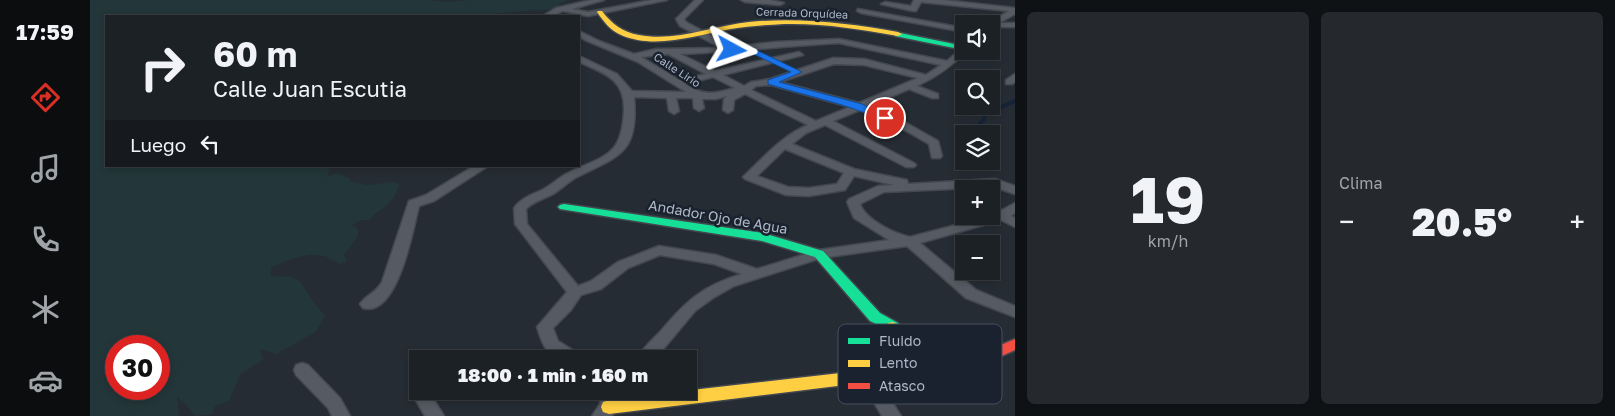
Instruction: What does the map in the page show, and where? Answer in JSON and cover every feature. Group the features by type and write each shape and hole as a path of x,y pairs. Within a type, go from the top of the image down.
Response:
{"street":[{"path":"566,10 600,0"},
{"path":"549,15 559,10 580,14 600,12 663,0"},
{"path":"700,0 680,19 683,24 732,50"},
{"name":"Cerrada Orquídea","path":"745,0 780,3"},
{"path":"885,4 913,9 918,0"},
{"path":"922,0 1015,10"},
{"path":"1000,19 1015,10"},
{"path":"861,11 955,28"},
{"name":"Cerrada Orquídea","path":"600,12 608,28 638,37 667,38 744,24 817,24 873,30 955,46"},
{"path":"1000,24 1015,25"},
{"name":"Calle Lirio","path":"580,34 602,47 634,57 650,65 697,95 698,108"},
{"path":"634,57 644,53 668,51 732,50 776,44 839,41 949,64"},
{"path":"748,48 798,72"},
{"path":"668,51 743,89 910,165"},
{"path":"676,83 799,55"},
{"path":"851,172 841,187 809,192 786,191 749,177 802,131 928,78 955,58"},
{"path":"575,292 521,224 520,208 529,198 548,192 570,177 612,158 622,149 627,138 630,119 628,94 621,82 609,73 580,59"},
{"path":"628,94 716,96 754,84 771,82 833,61 864,62 928,78"},
{"path":"771,82 859,106 918,133 934,143 936,156"},
{"path":"910,86 935,96"},
{"path":"728,110 729,99 743,89"},
{"path":"671,95 674,111"},
{"path":"784,145 851,172 930,187"},
{"path":"368,304 377,299 385,290 391,278 413,204 430,198 480,167"},
{"path":"1015,190 995,183 882,189 853,202 858,215 894,237 910,241 971,294 1015,312"},
{"name":"Andador Ojo de Agua","path":"564,207 763,238 819,254"},
{"path":"653,350 690,307 715,290 754,273 819,254 910,241 1002,216 1015,207"},
{"path":"1002,216 1015,223"},
{"path":"559,350 551,345 545,328 555,315 570,304 575,292 596,285 623,265 658,250 716,260 754,273"},
{"path":"819,254 875,317 887,324"},
{"path":"1002,350 1015,344"},
{"path":"302,370 334,403 341,416"},
{"path":"607,405 838,380"},
{"path":"426,400 435,416"},
{"path":"884,404 892,416"}],"shaded area":[{"path":"90,0 428,0 449,2 469,0 567,0 554,9 490,15 105,15 105,167 330,167 327,177 337,173 349,178 351,182 368,185 393,182 399,184 393,198 387,205 369,220 361,220 352,225 358,229 358,236 344,255 347,262 339,264 322,256 306,255 271,267 271,276 291,277 301,282 325,316 316,332 276,354 260,349 263,360 240,374 230,400 214,407 212,414 196,416 177,396 179,416 90,416"}],"waterway":[{"path":"979,125 984,119 985,114 1015,101"}],"traffic: fast":[{"path":"898,34 955,46"},
{"path":"564,207 763,237 819,254 875,317 888,324"}],"traffic: slow":[{"path":"600,12 610,26 624,34 641,38 678,37 737,26 784,22 813,22 898,34"},
{"path":"609,407 686,396 838,379"}],"traffic: jam":[{"path":"1002,350 1015,344"}],"route":[{"path":"732,50 748,48 798,72 771,82 859,106 885,118"}]}
